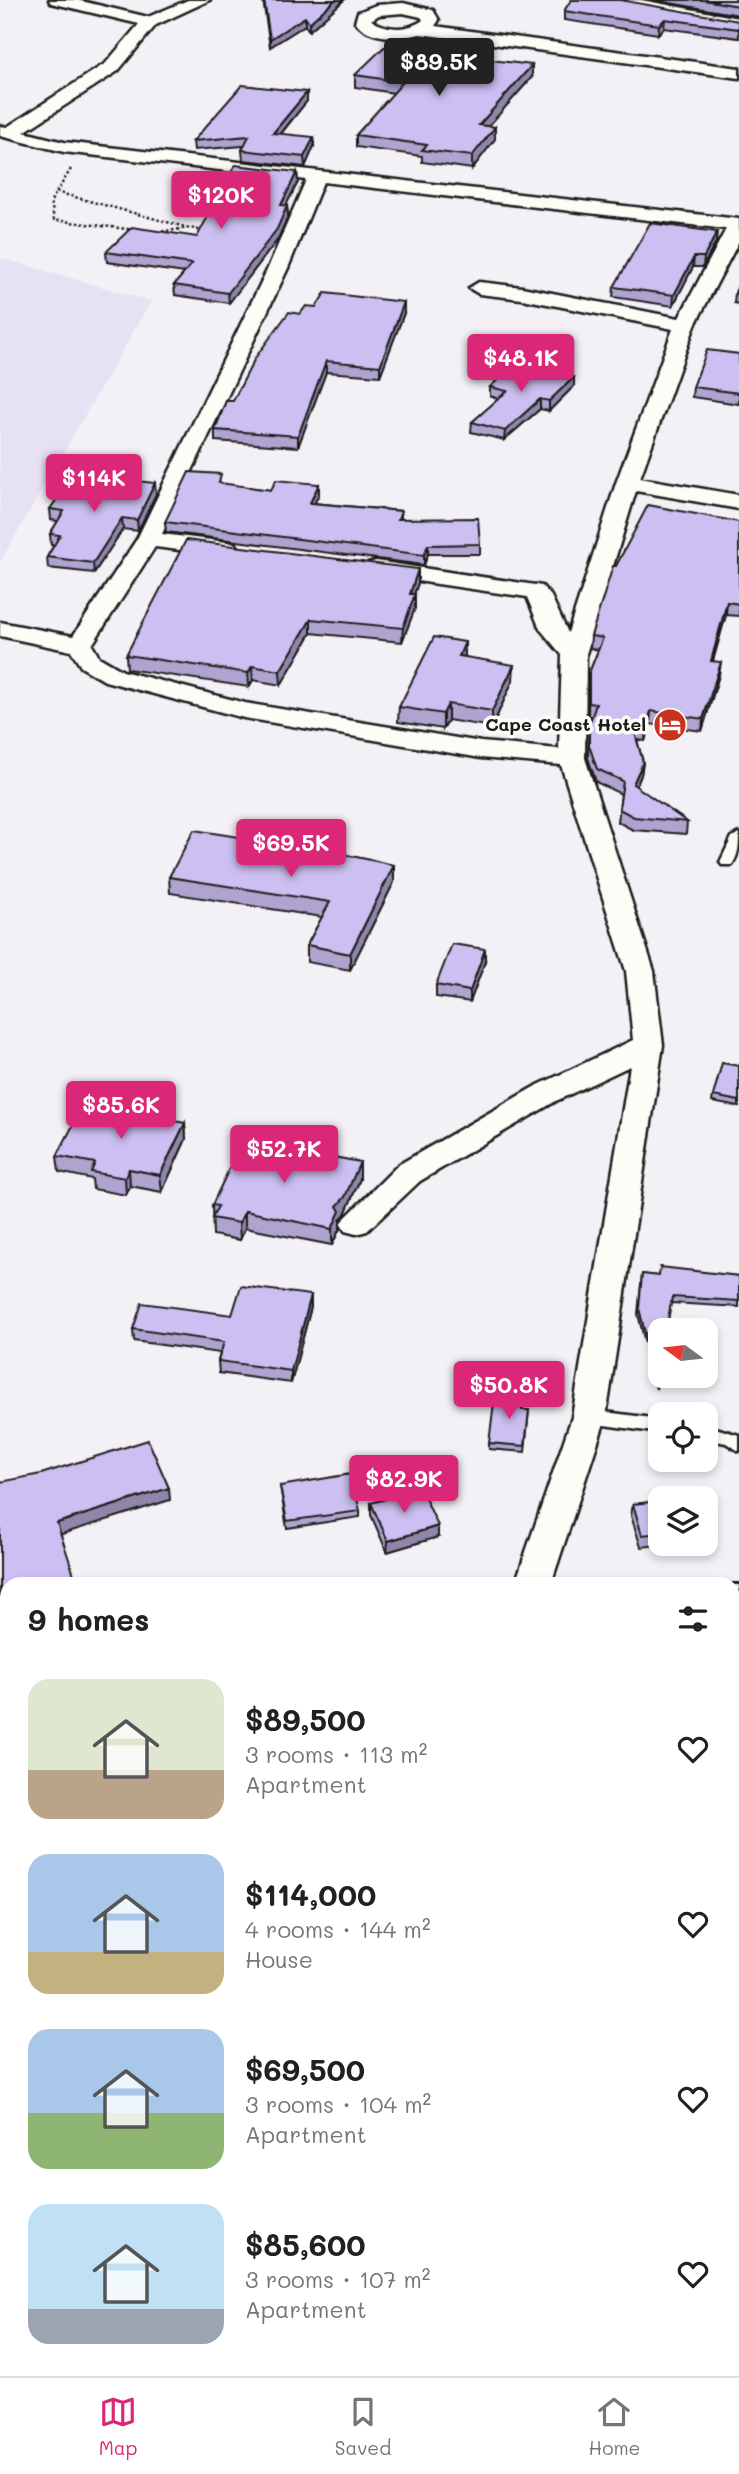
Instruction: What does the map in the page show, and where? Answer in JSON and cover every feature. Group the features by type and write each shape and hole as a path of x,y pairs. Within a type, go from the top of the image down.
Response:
{"street":[{"path":"57,0 150,22"},
{"path":"5,133 112,68 150,22 202,0"},
{"path":"616,1 739,23"},
{"path":"424,23 669,59 739,73"},
{"path":"669,59 739,65"},
{"path":"5,133 64,147 738,225 685,325 627,483 574,654 572,758 640,971 648,1045 589,1418 535,1577"},
{"path":"80,645 148,539 288,247 317,175"},
{"path":"479,288 522,293 685,325"},
{"path":"627,483 739,502"},
{"path":"148,539 256,553"},
{"path":"349,565 534,591 539,596 552,629 574,654"},
{"path":"0,629 80,645 90,662 114,676 244,710 481,750 572,758"},
{"path":"356,1223 409,1173 545,1094 648,1045"}],"lane":[{"path":"727,862 739,837"},
{"path":"589,1418 648,1425"},
{"path":"718,1435 731,1438 739,1444"}],"path":[{"path":"64,147 79,155 51,201 54,220 145,231 190,228"},
{"path":"56,192 214,233"}],"shaded area":[{"path":"0,258 151,301 0,562"}],"building":[{"path":"264,0 335,0 309,23 305,17 270,39"},
{"path":"571,0 620,0 739,21 739,29 665,19 659,25 564,11"},
{"path":"704,0 739,0 739,6"},
{"path":"384,47 532,65 479,125 495,127 472,156 422,150 427,145 356,135 403,82 355,75"},
{"path":"242,85 307,92 273,133 314,137 304,157 242,150 249,136 193,141"},
{"path":"235,165 297,172 281,205 287,206 277,229 228,293 174,285 192,264 106,252 132,227 197,237"},
{"path":"650,223 717,232 704,257 694,257 674,295 614,287"},
{"path":"325,293 404,302 380,366 326,361 298,436 215,430 226,401 233,401 255,358 289,312 300,314 306,306 316,307"},
{"path":"707,350 739,354 739,393 693,387"},
{"path":"516,363 574,377 549,401 540,399 505,431 472,422 507,391 490,387"},
{"path":"189,472 221,474 219,483 271,490 276,480 319,484 310,503 401,511 398,519 478,518 480,544 428,545 424,555 165,522"},
{"path":"74,474 155,483 137,520 122,518 93,563 47,557 60,535 50,534 64,511 50,509"},
{"path":"648,505 739,522 739,604 727,602 711,661 721,662 703,719 651,711 646,728 633,726 643,762 633,784 687,822 634,817 619,809 623,781 597,769 589,745 589,725 596,704 589,703 589,673 603,638 591,636 613,566 616,566"},
{"path":"186,540 418,569 410,594 415,594 403,628 311,619 280,671 252,666 248,673 126,655"},
{"path":"434,637 465,642 459,656 514,665 492,711 448,704 443,714 399,707"},
{"path":"194,830 333,852 394,865 350,954 307,945 330,902 169,877"},
{"path":"452,944 485,949 470,991 436,985"},
{"path":"722,1063 739,1066 739,1101 713,1096"},
{"path":"84,1104 185,1123 160,1175 129,1169 125,1178 91,1172 95,1163 57,1156"},
{"path":"252,1136 271,1145 360,1162 345,1197 337,1206 340,1211 332,1229 245,1211 239,1223 212,1218 218,1206 212,1205 243,1139 250,1141"},
{"path":"660,1267 739,1276 739,1301 672,1297 668,1318 648,1318 648,1346 639,1308 642,1274 659,1276"},
{"path":"241,1286 311,1295 291,1371 218,1361 224,1342 133,1329 142,1303 232,1315"},
{"path":"495,1394 523,1396 522,1410 529,1410 525,1446 489,1443"},
{"path":"148,1440 169,1488 57,1523 75,1577 0,1577 0,1482 41,1474"},
{"path":"351,1474 360,1511 287,1521 280,1486"},
{"path":"421,1489 438,1526 388,1541 371,1503"},
{"path":"648,1502 648,1534 642,1535 633,1504"}],"place":[{"name":"Cape Coast Hotel","path":"670,725"}]}
